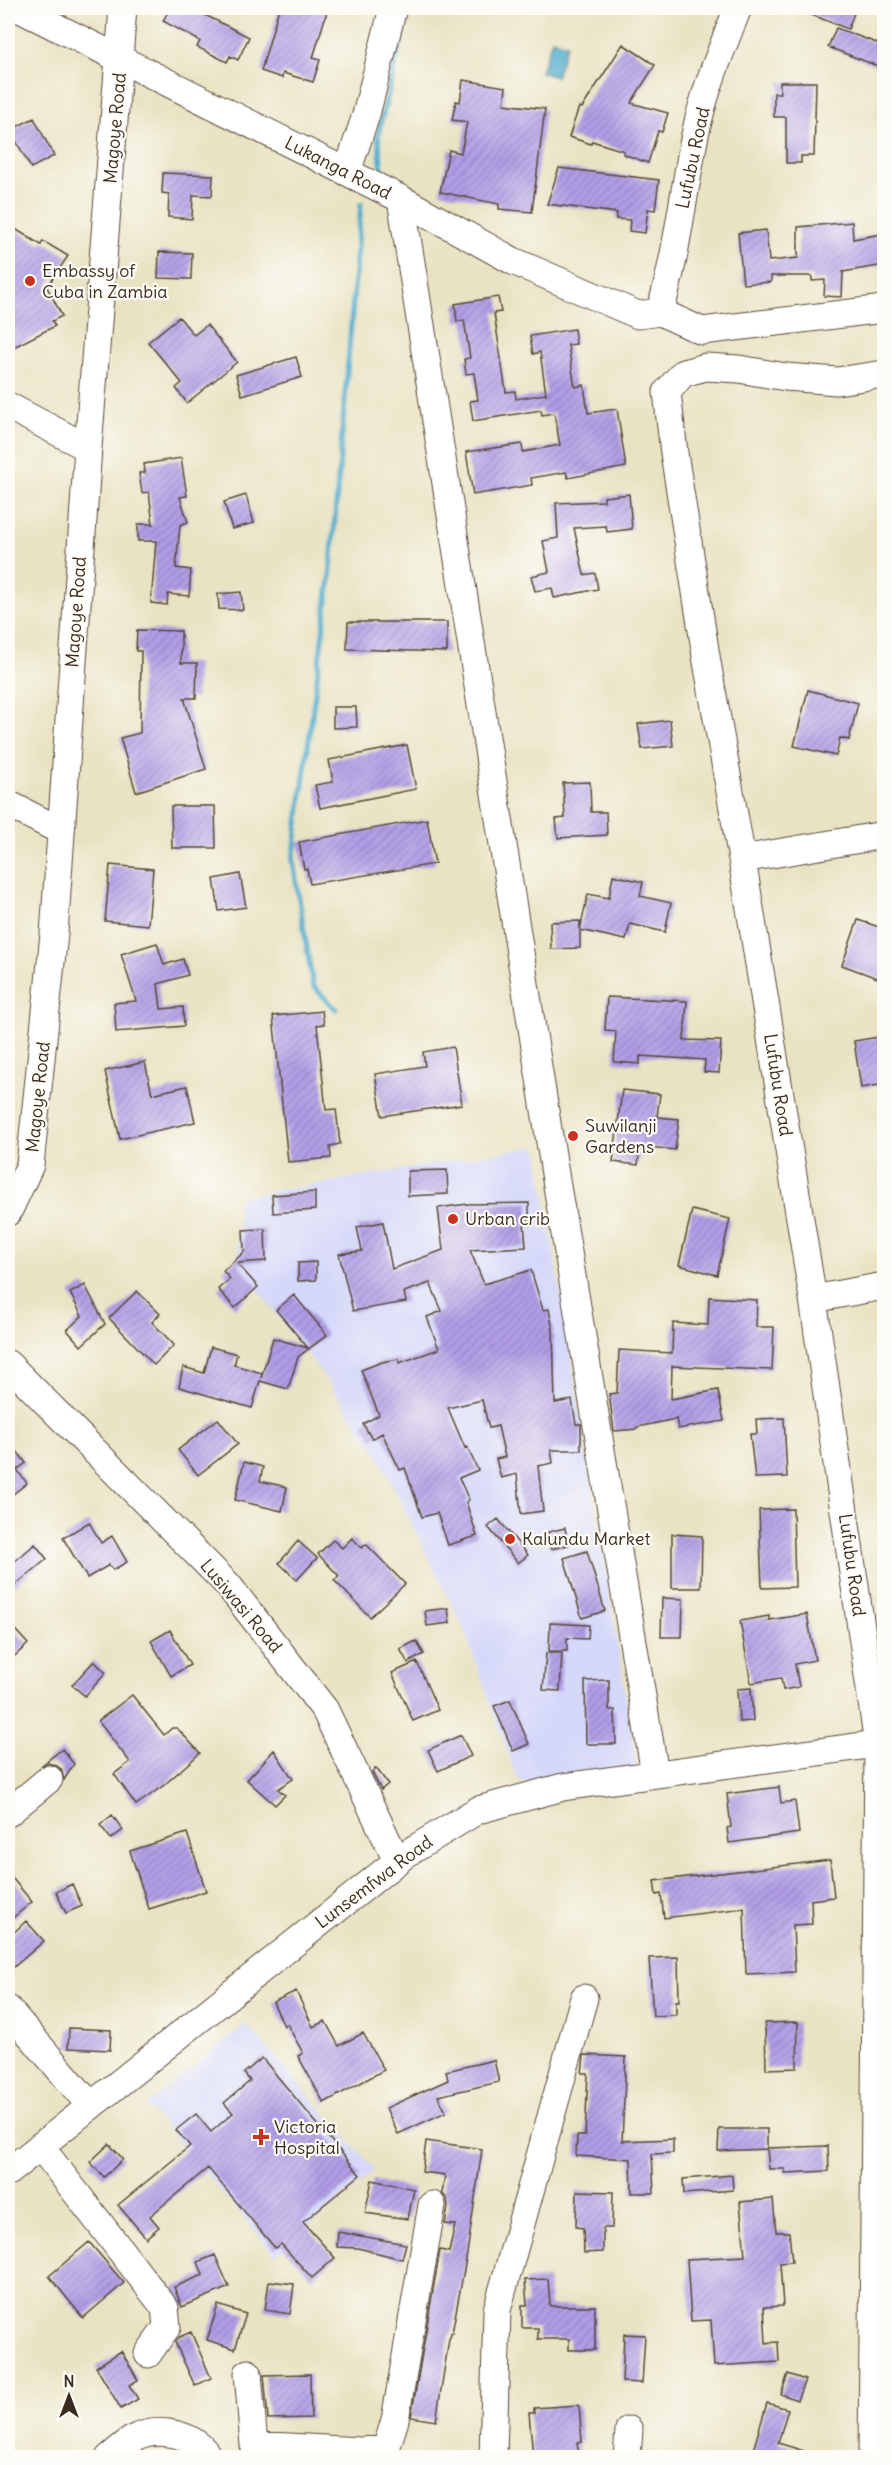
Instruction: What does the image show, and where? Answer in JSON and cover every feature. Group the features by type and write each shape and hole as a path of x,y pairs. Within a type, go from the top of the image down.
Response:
{"street":[{"name":"Lukanga Road","path":"18,8 401,199 523,266 638,315 660,312"},
{"name":"Magoye Road","path":"8,1212 30,1165 54,934 88,448 123,8"},
{"path":"347,172 366,115 393,8"},
{"name":"Lufubu Road","path":"660,312 672,272 696,133 708,88 738,8"},
{"path":"401,199 554,1168 656,1774"},
{"path":"660,312 702,331 885,309"},
{"name":"Lufubu Road","path":"872,2457 879,2147 881,1743 813,1299 742,859 707,662 674,453 667,392 683,373 706,367 837,381 885,374"},
{"path":"8,406 88,448"},
{"path":"8,804 61,831"},
{"path":"742,859 885,835"},
{"path":"813,1299 885,1286"},
{"name":"Lusiwasi Road","path":"8,1364 228,1585 325,1710 397,1861"},
{"name":"Lunsemfwa Road","path":"8,2172 397,1861 478,1810 563,1787 881,1743"},
{"path":"8,1813 49,1779"},
{"path":"493,2457 497,2310 584,1998"},
{"path":"8,2009 90,2105"},
{"path":"40,2146 165,2308 167,2327 148,2354"},
{"path":"248,2373 254,2445 360,2454 386,2449 395,2420 432,2205"},
{"path":"627,2457 629,2430"},
{"path":"109,2457 136,2438 157,2432 183,2437 204,2447 210,2457"}],"shaded area":[{"name":"Kalundu Market","path":"537,1146 638,1771 532,1790 516,1776 463,1627 376,1451 321,1372 238,1264 238,1198"},
{"name":"Victoria Hospital","path":"246,2024 375,2170 276,2255 147,2105"}],"water":[{"path":"552,39 567,44 556,77 541,72"}],"building":[{"path":"170,8 191,8 249,37 238,60 230,56 227,62 197,47 200,41 163,21"},
{"path":"279,8 328,8 313,58 320,60 313,82 283,73 282,78 261,71"},
{"path":"794,8 856,8 848,29"},
{"path":"836,28 885,46 885,69 828,47"},
{"path":"623,44 655,65 631,103 668,113 662,132 658,131 648,163 623,154 624,151 569,137 579,107 582,108"},
{"path":"463,80 506,87 504,104 545,109 532,212 499,209 499,204 440,192 449,150 461,153 467,122 452,120 456,101 460,102"},
{"path":"780,82 816,82 814,156 801,156 801,163 786,163 786,117 774,117 774,93 780,93"},
{"path":"34,118 54,156 31,168 10,130"},
{"path":"559,168 659,180 655,210 648,209 645,233 629,231 630,220 616,219 617,213 547,204"},
{"path":"163,173 213,175 212,196 193,195 192,219 168,217 169,194 162,193"},
{"path":"852,222 853,239 882,234 885,265 843,272 842,297 824,296 825,280 812,281 812,276 771,276 771,282 743,284 738,233 766,230 769,261 798,258 798,227"},
{"path":"12,227 41,245 43,241 68,256 47,287 62,316 52,321 55,326 8,350 8,234"},
{"path":"159,252 192,253 191,279 158,278"},
{"path":"498,297 501,312 494,313 506,392 515,391 516,399 546,394 540,352 533,354 530,336 574,329 576,344 568,345 575,387 584,385 588,413 617,409 626,467 568,478 566,472 531,478 532,485 473,495 466,452 522,444 523,452 560,445 554,413 542,415 541,410 473,421 470,401 478,400 474,373 466,374 464,359 470,358 464,320 457,322 455,304"},
{"path":"179,317 194,335 207,325 237,362 187,403 176,388 182,383 148,342"},
{"path":"296,357 302,377 242,395 236,375"},
{"path":"181,458 187,496 180,497 188,522 180,525 176,568 191,570 189,596 168,594 167,605 151,603 156,541 138,541 138,524 153,524 149,492 142,493 139,473 145,473 144,464"},
{"path":"629,494 632,529 607,532 606,526 574,528 584,575 595,573 598,589 554,598 552,588 535,591 531,576 549,572 543,541 558,538 556,503 604,501 604,497"},
{"path":"246,495 254,523 232,529 224,502"},
{"path":"241,592 243,610 219,609 218,594"},
{"path":"348,622 447,622 447,652 347,649"},
{"path":"137,630 181,631 181,663 197,663 196,698 184,698 206,769 136,792 120,738 140,733 141,651 136,651"},
{"path":"808,690 858,703 849,740 840,738 836,756 794,746"},
{"path":"333,707 356,707 357,727 333,728"},
{"path":"670,720 673,746 642,749 638,724"},
{"path":"407,745 416,789 320,808 315,785 333,782 329,760"},
{"path":"590,782 591,812 606,812 607,835 558,838 556,819 565,818 563,783"},
{"path":"171,806 215,806 216,848 172,848"},
{"path":"427,819 435,864 310,884 307,869 304,869 299,842"},
{"path":"110,865 153,869 148,925 105,921"},
{"path":"240,874 246,907 219,911 214,879"},
{"path":"613,875 643,882 640,896 671,903 665,932 630,924 626,940 580,930 580,948 551,949 550,922 580,921 580,929 588,894 609,898"},
{"path":"858,920 885,929 885,981 842,965"},
{"path":"157,943 164,965 183,959 188,975 158,984 161,1009 183,1007 184,1026 116,1032 114,1003 136,1001 121,954"},
{"path":"607,997 687,1001 684,1040 721,1041 719,1073 704,1072 705,1060 640,1056 640,1064 614,1062 616,1031 605,1030"},
{"path":"322,1011 324,1024 317,1025 326,1110 336,1109 340,1144 330,1146 331,1158 288,1162 273,1016"},
{"path":"885,1036 885,1084 861,1088 854,1041"},
{"path":"453,1047 462,1104 382,1116 375,1074 425,1066 423,1052"},
{"path":"145,1062 152,1094 187,1086 195,1122 120,1139 105,1071"},
{"path":"622,1090 660,1094 657,1117 679,1119 675,1150 640,1146 638,1165 613,1162"},
{"path":"447,1170 448,1194 408,1196 408,1171"},
{"path":"315,1192 315,1210 273,1213 272,1195"},
{"path":"529,1203 529,1222 524,1222 526,1247 470,1250 484,1284 531,1270 543,1310 549,1309 553,1330 555,1403 572,1400 576,1424 581,1424 581,1450 551,1450 553,1463 538,1466 543,1511 521,1514 517,1474 501,1478 496,1459 505,1457 498,1426 489,1428 482,1400 448,1408 465,1448 467,1447 478,1470 459,1478 469,1500 466,1502 477,1536 448,1545 437,1513 422,1517 405,1468 400,1470 382,1433 372,1439 363,1424 379,1415 361,1370 382,1362 399,1359 399,1363 439,1349 427,1317 442,1311 430,1283 404,1292 406,1302 353,1311 339,1254 362,1251 357,1227 383,1222 392,1269 443,1250 438,1208 468,1204"},
{"path":"692,1210 730,1219 717,1275 679,1265"},
{"path":"265,1229 266,1261 237,1263 258,1287 235,1308 218,1289 230,1279 223,1271 244,1252 243,1230"},
{"path":"316,1262 316,1280 298,1281 298,1263"},
{"path":"85,1285 105,1324 81,1346 67,1330 82,1316 70,1293"},
{"path":"137,1291 160,1314 152,1322 174,1345 154,1365 109,1318"},
{"path":"294,1295 327,1335 298,1357 288,1389 260,1381 252,1408 179,1387 183,1367 204,1373 211,1347 237,1354 234,1365 262,1373 261,1378 273,1338 308,1348 276,1310"},
{"path":"709,1297 757,1300 756,1327 774,1327 772,1370 672,1366 671,1399 718,1390 724,1421 678,1429 676,1419 637,1427 637,1429 614,1431 609,1394 617,1393 619,1350 672,1353 673,1323 708,1325"},
{"path":"784,1418 787,1477 755,1478 750,1434 757,1434 756,1419"},
{"path":"218,1419 238,1444 198,1475 178,1450"},
{"path":"16,1450 26,1463 17,1470 27,1483 8,1498 8,1456"},
{"path":"244,1462 263,1467 260,1481 287,1487 282,1511 235,1500"},
{"path":"793,1509 795,1587 762,1588 759,1510"},
{"path":"498,1519 528,1555 518,1563 488,1527"},
{"path":"89,1522 101,1543 112,1536 127,1562 113,1570 109,1565 87,1578 63,1538"},
{"path":"565,1528 568,1545 551,1549 548,1532"},
{"path":"672,1534 702,1536 701,1588 672,1588"},
{"path":"352,1538 362,1548 366,1544 405,1584 370,1617 334,1580 339,1576 318,1554 333,1540 342,1548"},
{"path":"298,1541 317,1558 297,1580 279,1563"},
{"path":"35,1544 47,1559 8,1591 8,1567"},
{"path":"587,1551 605,1611 582,1618 564,1558"},
{"path":"662,1598 683,1599 682,1637 661,1637"},
{"path":"448,1608 450,1623 427,1626 425,1611"},
{"path":"807,1614 815,1660 795,1664 799,1687 783,1690 781,1678 751,1683 740,1621 769,1616 769,1620"},
{"path":"8,1622 28,1644 8,1662"},
{"path":"550,1623 589,1625 588,1639 567,1638 567,1651 549,1651"},
{"path":"170,1630 190,1665 171,1676 151,1641"},
{"path":"416,1641 424,1654 408,1663 400,1649"},
{"path":"546,1653 562,1653 560,1691 543,1690"},
{"path":"94,1661 106,1673 85,1696 72,1685"},
{"path":"417,1662 438,1710 413,1721 392,1673"},
{"path":"609,1680 609,1710 615,1710 616,1744 586,1744 585,1681"},
{"path":"751,1688 753,1721 739,1722 737,1689"},
{"path":"132,1695 164,1735 172,1728 177,1728 200,1753 163,1786 136,1805 114,1774 130,1762 98,1721"},
{"path":"510,1700 529,1744 513,1751 494,1706"},
{"path":"461,1735 471,1756 438,1771 428,1750"},
{"path":"62,1749 74,1764 64,1780 61,1769 55,1765 47,1763 41,1766"},
{"path":"274,1750 293,1779 278,1789 285,1795 275,1805 247,1780"},
{"path":"376,1768 388,1784 381,1790 372,1772"},
{"path":"779,1787 781,1803 795,1801 799,1833 729,1843 727,1828 731,1827 727,1794"},
{"path":"112,1815 123,1830 111,1839 100,1825"},
{"path":"187,1833 206,1891 149,1909 130,1851"},
{"path":"830,1860 834,1897 811,1900 812,1924 793,1925 795,1972 746,1974 744,1908 664,1918 661,1894 656,1895 654,1881"},
{"path":"8,1873 32,1902 8,1922"},
{"path":"72,1884 82,1906 66,1913 56,1892"},
{"path":"26,1921 44,1941 8,1972 8,1938"},
{"path":"678,1957 679,2001 676,2001 676,2015 653,2016 649,1958"},
{"path":"296,1991 313,2027 325,2021 339,2046 363,2033 384,2070 324,2103 298,2056 303,2053 287,2024 284,2026 273,2002"},
{"path":"798,2022 797,2068 766,2069 765,2023"},
{"path":"69,2028 111,2030 110,2050 68,2048"},
{"path":"584,2055 626,2057 622,2141 673,2139 673,2153 652,2154 654,2193 632,2193 631,2159 576,2156 577,2136 585,2136 588,2073 582,2073"},
{"name":"Victoria Hospital","path":"262,2058 360,2175 303,2222 335,2258 312,2278 281,2244 275,2248 208,2168 150,2216 159,2227 146,2238 118,2205 190,2146 176,2130 196,2114 211,2132 233,2113 224,2103 250,2081 244,2073"},
{"path":"494,2060 499,2082 438,2096 446,2112 398,2134 386,2108 448,2080 446,2071"},
{"path":"719,2129 767,2129 767,2149 718,2151"},
{"path":"426,2141 482,2149 467,2254 452,2333 450,2333 436,2421 411,2417 440,2250 449,2252 455,2225 445,2224 448,2207 447,2199 442,2193 445,2175 422,2172"},
{"path":"109,2144 123,2159 104,2177 90,2162"},
{"path":"828,2146 829,2171 785,2173 785,2169 769,2169 767,2148"},
{"path":"732,2175 733,2190 684,2194 683,2179"},
{"path":"372,2180 414,2189 408,2219 365,2213"},
{"path":"577,2191 613,2192 612,2228 603,2228 603,2252 584,2253 583,2228 576,2227"},
{"path":"773,2199 776,2232 789,2232 792,2262 780,2263 783,2306 764,2307 766,2343 778,2342 779,2362 714,2366 711,2320 691,2321 687,2259 745,2256 740,2202"},
{"path":"338,2232 406,2244 402,2259 358,2248 337,2247"},
{"path":"89,2242 124,2283 83,2318 49,2276"},
{"path":"215,2255 229,2287 182,2307 174,2287 203,2275 198,2262"},
{"path":"548,2279 550,2306 595,2306 595,2350 569,2350 569,2339 538,2339 538,2328 522,2328 522,2305 527,2305 525,2280"},
{"path":"269,2281 294,2284 290,2314 265,2310"},
{"path":"218,2305 246,2314 235,2349 207,2340"},
{"path":"191,2332 211,2378 195,2386 175,2342 179,2337"},
{"path":"624,2334 645,2335 642,2383 622,2382"},
{"path":"121,2351 138,2380 129,2385 138,2399 121,2409 96,2367"},
{"path":"310,2374 311,2418 268,2419 264,2375"},
{"path":"788,2374 805,2380 797,2400 781,2394"},
{"path":"767,2403 788,2409 778,2443 814,2454 813,2457 751,2457"},
{"path":"579,2405 582,2442 577,2442 579,2457 533,2457 529,2413 534,2413 534,2408"}],"waterway":[{"path":"383,180 378,134 409,8"},
{"path":"336,1009 313,986 293,861 330,578 361,204"}],"place":[{"name":"Embassy of Cuba in Zambia","path":"30,281"},
{"name":"Suwilanji Gardens","path":"573,1136"},
{"name":"Urban crib","path":"453,1219"},
{"name":"Kalundu Market","path":"510,1539"},
{"name":"Victoria Hospital","path":"261,2137"}]}
